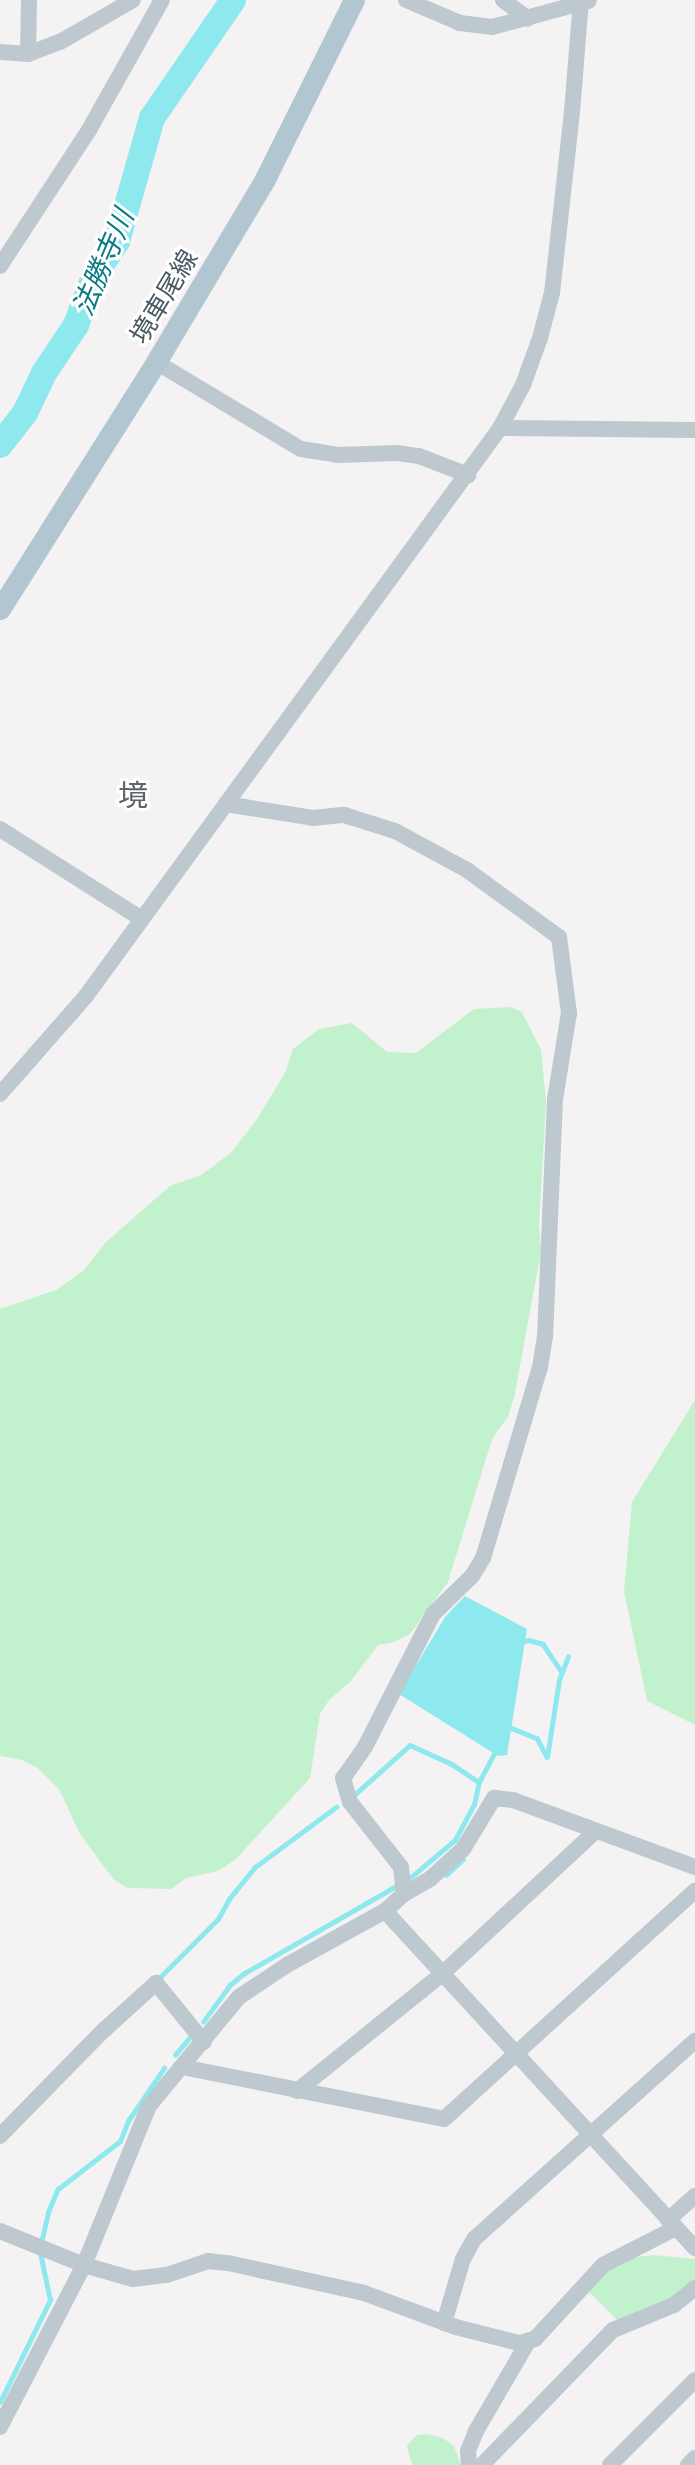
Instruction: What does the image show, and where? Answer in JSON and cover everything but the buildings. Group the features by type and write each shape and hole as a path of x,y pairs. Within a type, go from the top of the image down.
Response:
{"main road":[{"name":"境車尾線","path":"0,609 156,362 264,181 354,0"}],"street":[{"path":"28,54 29,0"},
{"path":"0,52 28,54 61,42 133,0"},
{"path":"0,266 89,130 162,0"},
{"path":"0,1094 86,996 468,475 500,428 523,385 552,293 585,1 492,27 460,23 406,0"},
{"path":"503,0 528,19"},
{"path":"156,362 300,449 337,455 397,453 419,456 468,475"},
{"path":"500,428 695,430"},
{"path":"226,804 313,818 344,814 395,831 467,870 559,937 561,949 569,1013 555,1099 545,1335 540,1367 483,1558 472,1576 433,1614 365,1747 343,1778 350,1802 401,1867 404,1894"},
{"path":"0,829 142,919"},
{"path":"0,2427 84,2265 149,2106 170,2077 183,2067 239,1997 255,1984 385,1911 404,1894 430,1880 463,1850 494,1798 513,1800 695,1867"},
{"path":"297,2091 443,1973 596,1831"},
{"path":"183,2067 444,2119 695,1891"},
{"path":"385,1911 695,2248"},
{"path":"0,2136 103,2031 156,1983 204,2042"},
{"path":"444,2323 463,2259 474,2239 695,2041"},
{"path":"0,2231 84,2265 133,2279 167,2275 208,2261 228,2263 364,2293 444,2323 519,2343 535,2339 603,2265 672,2224 695,2196"},
{"path":"482,2465 613,2330 674,2305 695,2288"},
{"path":"469,2465 468,2451 476,2431 529,2340"},
{"path":"610,2465 695,2380"},
{"path":"688,2465 695,2458"}],"green space":[{"path":"510,1007 522,1012 541,1050 546,1101 539,1226 541,1252 514,1398 508,1417 495,1434 489,1449 448,1582 410,1634 394,1642 378,1645 351,1681 329,1700 320,1714 310,1778 236,1859 218,1871 186,1878 171,1889 128,1888 114,1880 80,1834 59,1789 39,1769 22,1760 0,1756 0,1309 56,1290 84,1270 106,1242 170,1186 201,1175 231,1153 257,1119 285,1073 293,1049 319,1029 352,1023 387,1052 416,1053 474,1009"},
{"path":"695,1400 695,1725 647,1701 624,1591 632,1502"},
{"path":"654,2255 695,2259 695,2282 680,2297 619,2322 588,2291 609,2269 628,2258"},
{"path":"427,2434 443,2438 454,2446 461,2465 412,2465 407,2446 417,2435"}],"water":[{"path":"465,1596 527,1629 507,1755 498,1756 399,1694 445,1617"}],"waterway":[{"name":"法勝寺川","path":"0,445 25,413 44,373 76,325 95,274 117,241 152,118 233,0"},
{"path":"519,1642 529,1640 543,1644 561,1671"},
{"path":"504,1725 537,1738 547,1757 559,1680 568,1657"},
{"path":"353,1796 410,1745 452,1764 479,1782"},
{"path":"411,1877 455,1840 474,1805 479,1782 497,1748"},
{"path":"160,1977 218,1919 229,1899 255,1867 336,1807"},
{"path":"446,1875 463,1859"},
{"path":"203,2022 230,1985 243,1974 396,1886"},
{"path":"175,2055 191,2036"},
{"path":"42,2239 48,2212 58,2189 120,2141 128,2121 164,2068"},
{"path":"0,2402 50,2300 40,2253"}],"district":[{"name":"境","path":"133,794"}]}
